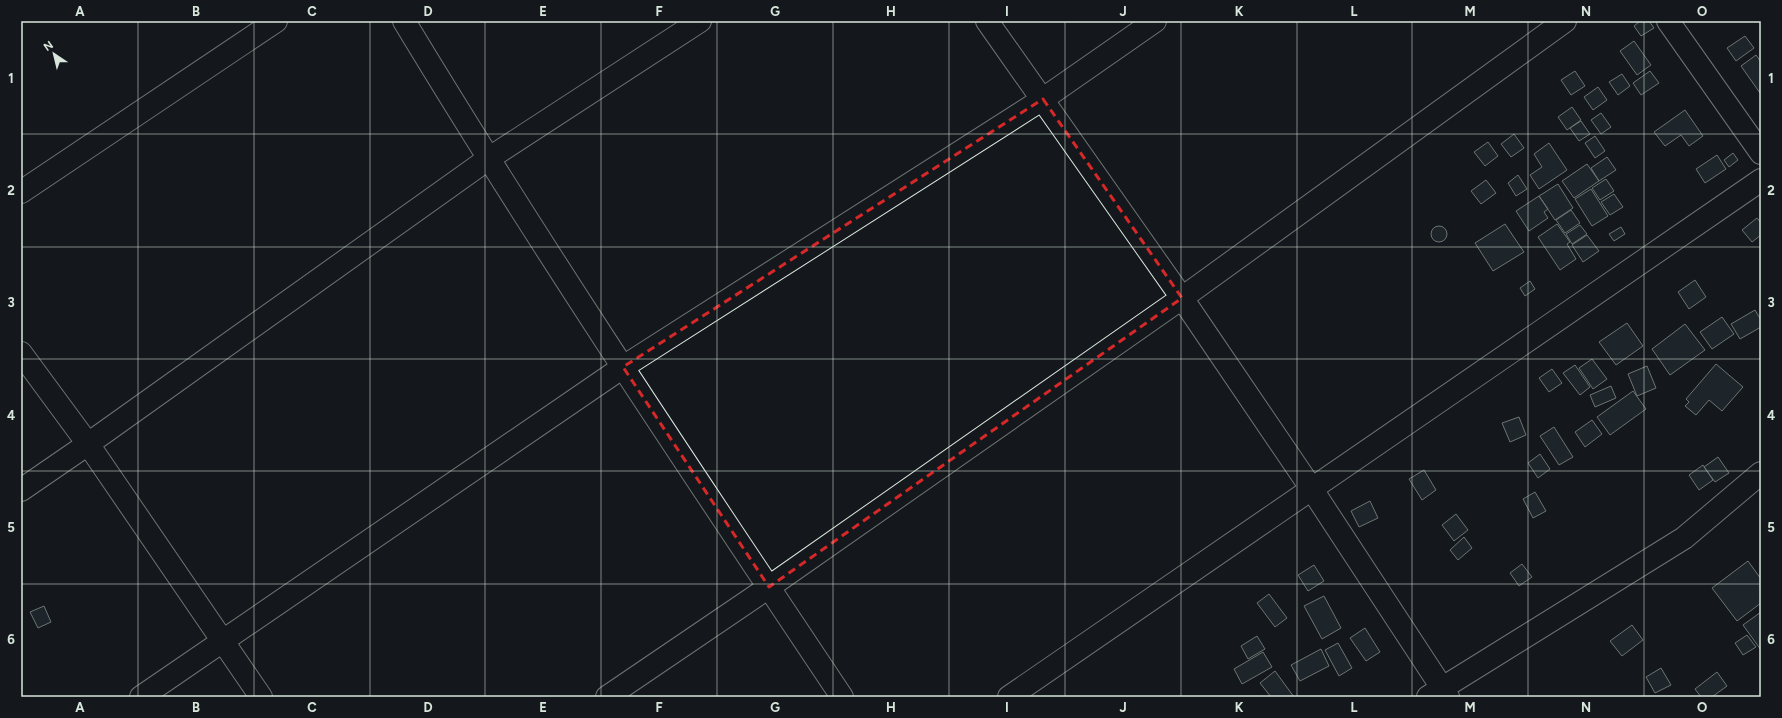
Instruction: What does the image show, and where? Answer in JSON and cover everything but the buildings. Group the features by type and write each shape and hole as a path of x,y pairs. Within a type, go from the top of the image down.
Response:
{"street":[{"path":"21,192 276,21"},
{"path":"404,21 488,158 623,367 842,697"},
{"path":"21,490 88,444 488,158 700,21"},
{"path":"987,21 1182,298 1311,488 1440,694 1684,538 1761,473"},
{"path":"141,697 623,367 1043,99 1155,21"},
{"path":"607,697 769,587 1182,298 1565,21"},
{"path":"1668,21 1761,153"},
{"path":"1010,697 1311,488 1761,180"},
{"path":"21,352 88,444 261,697"}],"highlighted area":[{"path":"1043,99 1182,298 769,587 623,367"}]}
